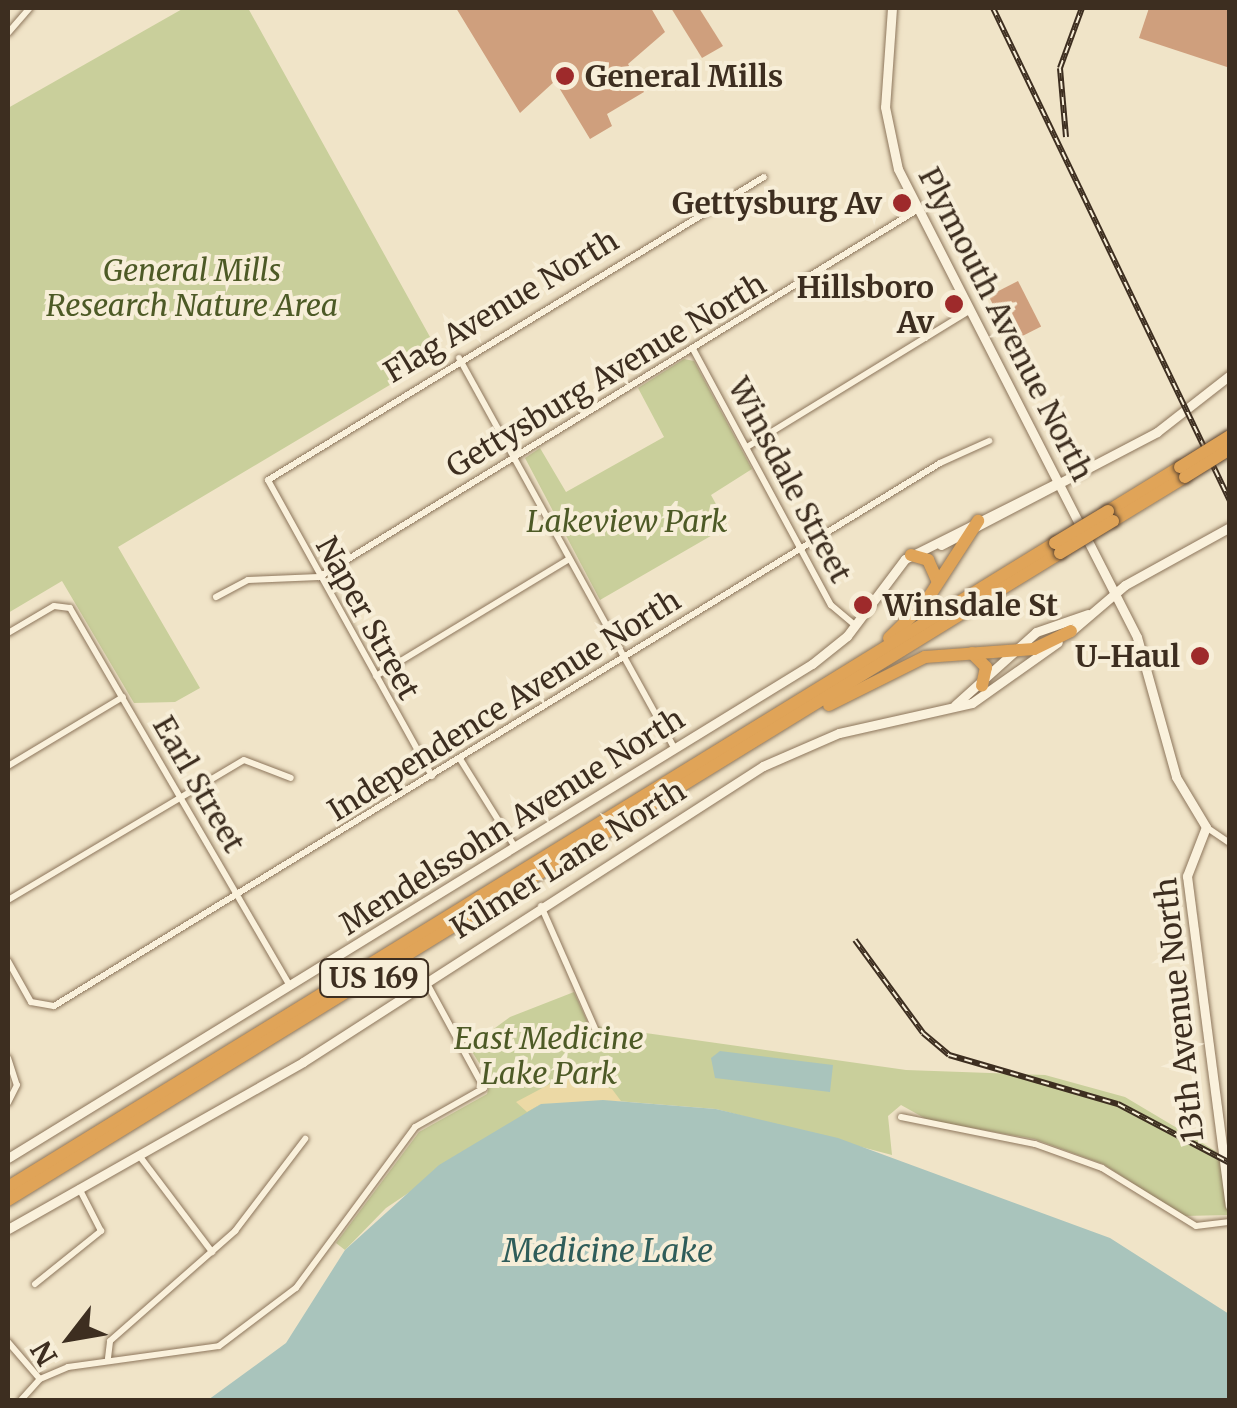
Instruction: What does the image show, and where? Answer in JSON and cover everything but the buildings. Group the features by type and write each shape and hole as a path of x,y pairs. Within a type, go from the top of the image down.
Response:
{"highway":[{"name":"US 169","path":"8,1187 1182,472 1230,436"},
{"name":"US 169","path":"1182,472 1230,450"},
{"path":"797,703 905,625 978,521"},
{"name":"US 169","path":"8,1200 738,752 1058,548"},
{"path":"911,555 932,565 938,582"},
{"path":"738,752 911,663 964,652 1016,651 1071,631"},
{"path":"964,652 983,660 982,686"}],"street":[{"path":"8,34 30,8"},
{"name":"Plymouth Avenue North","path":"892,8 887,128 917,210 1115,594"},
{"name":"Flag Avenue North","path":"268,480 459,358 764,177"},
{"name":"Gettysburg Avenue North","path":"319,577 917,210"},
{"path":"747,447 969,312"},
{"name":"Winsdale Street","path":"693,349 831,605 855,625"},
{"path":"459,358 675,750"},
{"name":"Mendelssohn Avenue North","path":"8,1158 830,652 911,555 1157,432 1230,374"},
{"name":"Independence Avenue North","path":"8,961 44,1008 238,896 801,548 989,441"},
{"name":"Naper Street","path":"268,480 432,776"},
{"name":"Mendelssohn Avenue North","path":"911,555 964,536 1059,482"},
{"name":"Kilmer Lane North","path":"8,1229 141,1158 303,1062 424,978 793,751 948,709 998,688 1115,594 1230,528"},
{"path":"376,676 569,558"},
{"path":"216,598 248,580 319,577"},
{"path":"1115,594 1158,692 1176,777 1206,828 1230,843"},
{"name":"Earl Street","path":"8,634 65,605 124,697 291,987"},
{"name":"Kilmer Lane North","path":"948,709 982,686 1050,624 1092,612"},
{"path":"8,766 124,697"},
{"path":"460,759 516,848"},
{"path":"8,900 244,760 292,778"},
{"name":"13th Avenue North","path":"1206,828 1188,856 1187,876 1230,1205"},
{"path":"540,905 598,1036"},
{"path":"22,1400 40,1379 108,1358 194,1354 251,1326 316,1265 415,1127 480,1092 481,1074 424,978"},
{"path":"8,1058 16,1086 8,1103"},
{"path":"901,1118 1035,1144 1102,1168 1188,1223 1230,1222"},
{"path":"108,1358 116,1334 212,1252 305,1138"},
{"path":"141,1158 212,1252"},
{"path":"34,1284 101,1232 79,1188"},
{"path":"8,1342 40,1379"}],"green space":[{"name":"General Mills Research Nature Area","path":"184,8 248,8 440,355 118,547 200,688 175,702 134,703 62,581 8,613 8,108"},
{"name":"Lakeview Park","path":"684,359 694,361 752,469 711,495 728,526 600,600 525,458 540,448 566,492 664,437 638,388"},
{"name":"East Medicine Lake Park","path":"574,992 589,1025 906,1070 1045,1075 1125,1097 1229,1159 1229,1215 1184,1216 1103,1164 1034,1139 928,1120 901,1105 888,1116 892,1155 716,1109 604,1100 541,1104 386,1208 345,1250 336,1243 419,1132 487,1094 490,1080 469,1047 510,1017"}],"sand":[{"path":"565,1076 612,1089 621,1101 541,1104 527,1112 516,1102"}],"water":[{"path":"720,1051 833,1065 830,1092 715,1078 711,1058"},
{"name":"Medicine Lake","path":"603,1100 716,1109 838,1138 1110,1238 1229,1314 1229,1400 208,1400 286,1343 345,1250 439,1165 541,1104"}],"railway":[{"path":"993,8 1230,501"},
{"path":"1066,137 1060,68 1082,8"},
{"path":"855,940 923,1033 949,1055 1118,1104 1230,1163"}],"place":[{"name":"General Mills","path":"565,76"},
{"name":"Gettysburg Av","path":"902,203"},
{"name":"Hillsboro Av","path":"954,304"},
{"name":"Winsdale St","path":"863,605"},
{"name":"U-Haul","path":"1200,656"}]}
